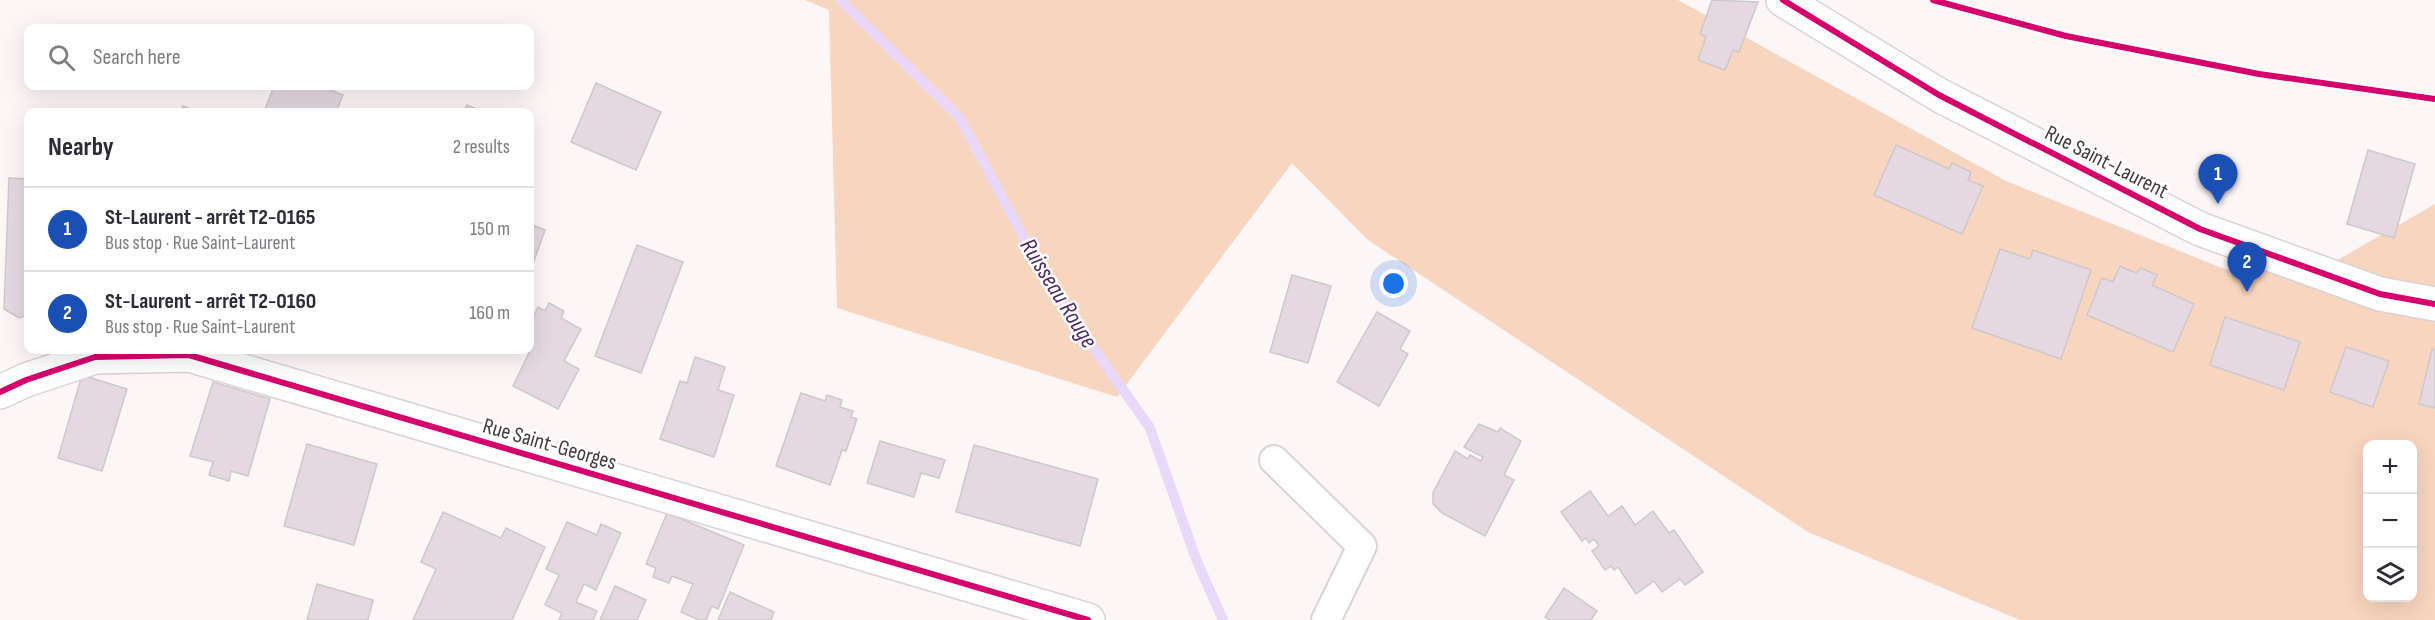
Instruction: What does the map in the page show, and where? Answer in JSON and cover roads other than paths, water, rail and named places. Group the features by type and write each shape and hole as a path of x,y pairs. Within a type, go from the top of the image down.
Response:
{"street":[{"name":"Rue Saint-Laurent","path":"1783,0 1939,95 2200,229 2380,294 2435,304"},
{"name":"Rue Saint-Georges","path":"0,392 26,380 95,357 189,355 1088,620"},
{"path":"1274,460 1362,546 1326,620"}],"waterway":[{"name":"Ruisseau Rouge","path":"841,0 960,118 1050,286 1150,428 1196,559 1223,620"}],"place":[{"name":"St-Laurent - arrêt T2-0165","path":"2218,204"},
{"name":"St-Laurent - arrêt T2-0160","path":"2247,292"}]}
